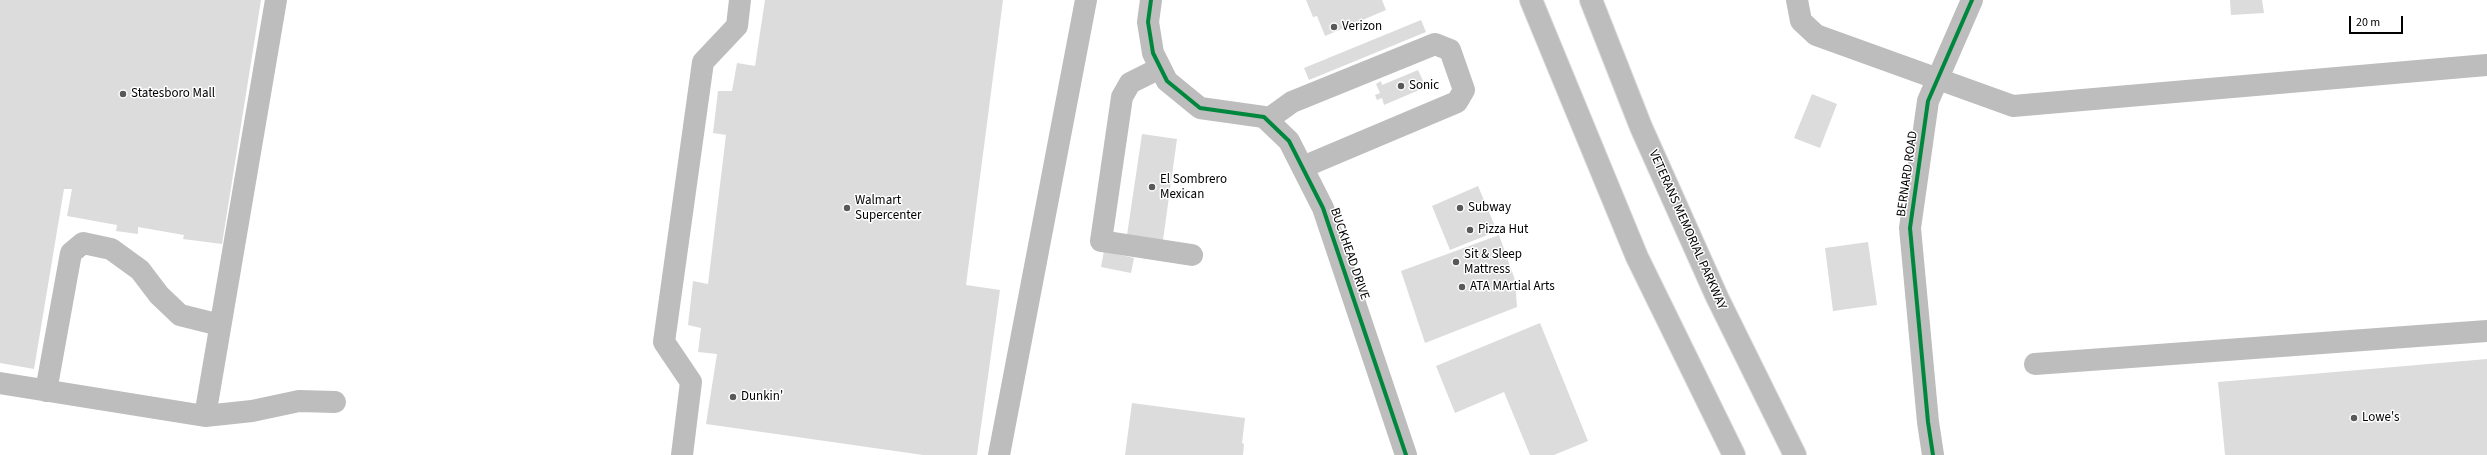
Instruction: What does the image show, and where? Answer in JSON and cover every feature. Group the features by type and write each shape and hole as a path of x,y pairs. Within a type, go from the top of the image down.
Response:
{"main road":[{"path":"205,416 276,0"},
{"path":"682,455 691,382 664,342 703,62 737,26 740,0"},
{"path":"998,455 1086,0"},
{"name":"BUCKHEAD DRIVE","path":"1151,0 1148,22 1153,53 1167,81 1200,108 1264,117 1289,141 1323,208 1406,455"},
{"path":"1531,0 1637,257 1734,455"},
{"name":"VETERANS MEMORIAL PARKWAY","path":"1591,0 1641,126 1717,297 1795,455"},
{"path":"1607,0 1641,126"},
{"path":"1797,0 1801,21 1816,35 2013,106 2487,65"},
{"name":"BERNARD ROAD","path":"1933,455 1928,422 1910,228 1928,101 1972,0"},
{"path":"1267,120 1292,102 1436,44 1450,50 1464,90 1457,102 1303,167"},
{"path":"1160,68 1130,83 1122,96 1101,241 1192,255"},
{"path":"46,391 71,253 83,243 111,249 140,270 158,295 180,315 220,325"},
{"path":"2035,364 2487,331"},
{"path":"0,383 205,416 252,410 299,401 336,402"}],"building":[{"name":"Statesboro Mall","path":"0,0 261,0 222,244 183,239 184,235 138,227 138,234 116,231 117,225 67,216 72,189 64,189 34,369 0,363"},
{"name":"Walmart Supercenter","path":"765,0 1003,0 966,285 1000,290 977,455 923,455 706,424 717,354 698,352 701,328 688,325 693,281 708,284 726,135 713,133 718,91 732,91 737,63 755,66"},
{"name":"Verizon","path":"1306,0 1382,0 1386,10 1325,36 1317,16 1313,17"},
{"path":"2230,0 2262,0 2264,13 2231,15"},
{"path":"1421,20 1426,32 1309,80 1304,68"},
{"name":"Sonic","path":"1418,70 1426,87 1384,105 1382,98 1377,100 1375,95 1380,93 1376,84 1381,81 1382,85"},
{"path":"1812,94 1837,104 1820,148 1794,138"},
{"name":"El Sombrero Mexican","path":"1142,134 1177,139 1163,240 1127,235"},
{"path":"1478,186 1497,231 1450,250 1432,206"},
{"path":"1499,235 1515,280 1517,307 1425,343 1401,271"},
{"path":"1868,242 1877,305 1833,311 1825,248"},
{"path":"1104,251 1134,258 1131,273 1101,267"},
{"path":"1540,323 1588,441 1554,455 1530,455 1504,392 1455,413 1436,366"},
{"name":"Lowe's","path":"2487,359 2487,455 2225,455 2218,382"},
{"path":"1132,403 1245,418 1242,443 1244,444 1243,455 1125,455"}],"cycle path":[{"path":"1151,0 1148,22 1153,53 1167,81 1200,108 1264,117 1289,141 1323,208 1406,455"},
{"path":"1933,455 1928,422 1910,228 1928,101 1972,0"}],"place":[{"name":"Verizon","path":"1334,27"},
{"name":"Sonic","path":"1401,86"},
{"name":"Statesboro Mall","path":"123,94"},
{"name":"El Sombrero Mexican","path":"1152,187"},
{"name":"Walmart Supercenter","path":"847,208"},
{"name":"Subway","path":"1460,208"},
{"name":"Pizza Hut","path":"1470,230"},
{"name":"Sit & Sleep Mattress","path":"1456,262"},
{"name":"ATA MArtial Arts","path":"1462,287"},
{"name":"Dunkin'","path":"733,397"},
{"name":"Lowe's","path":"2354,418"}]}
